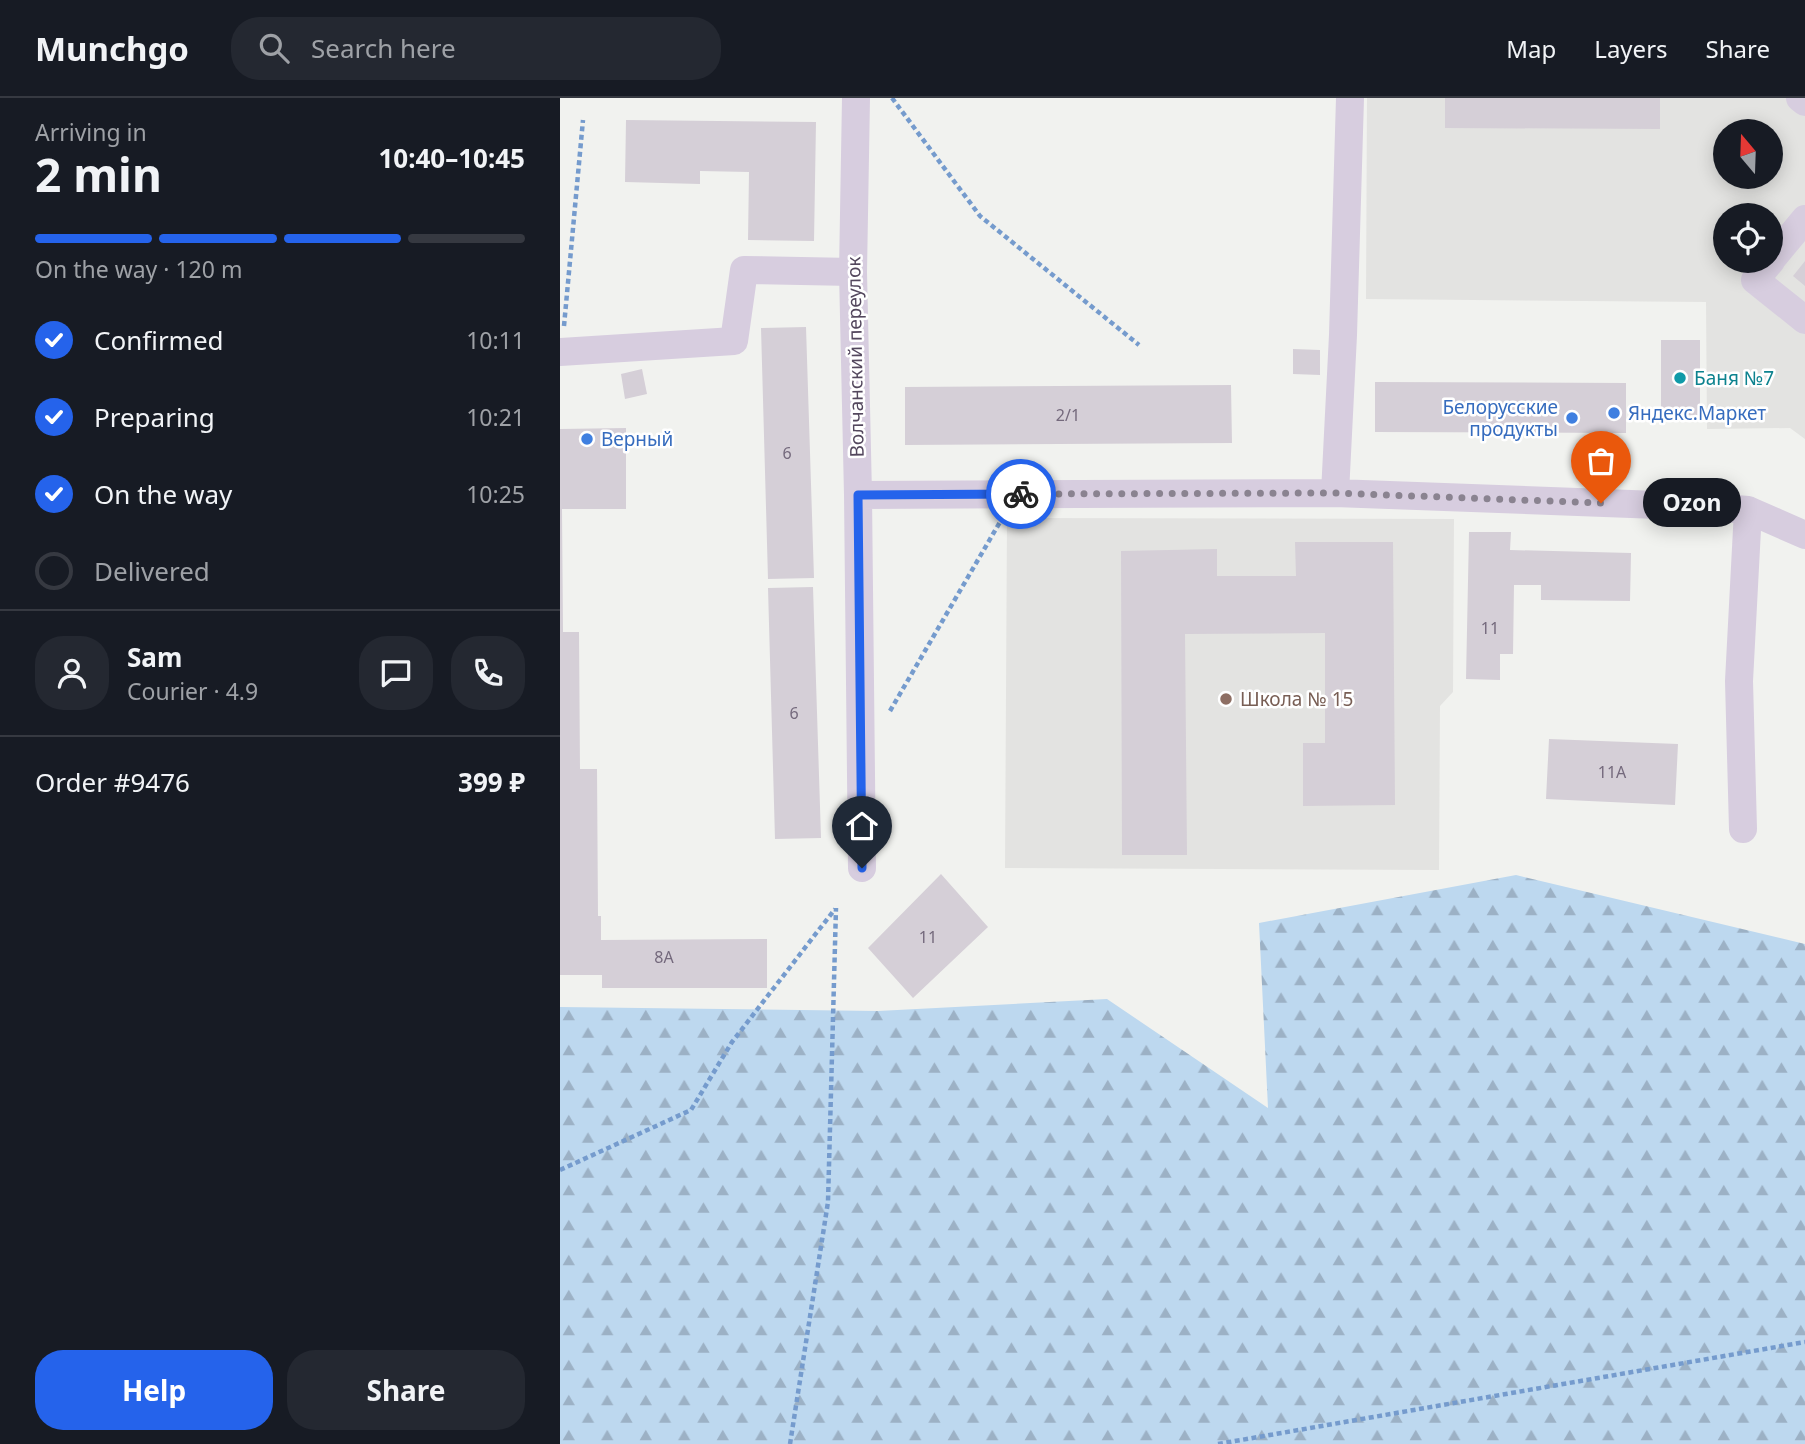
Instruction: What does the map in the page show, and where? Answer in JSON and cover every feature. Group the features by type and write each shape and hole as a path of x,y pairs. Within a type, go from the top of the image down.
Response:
{"street":[{"name":"Волчанский переулок","path":"856,98 853,272 862,868"},
{"path":"1335,493 1350,98"},
{"path":"1800,98 1805,102"},
{"path":"1783,246 1805,219"},
{"path":"561,352 734,341 744,270 853,272"},
{"path":"1761,273 1755,280 1805,320"},
{"path":"858,495 1335,493 1699,507 1748,510 1805,535"},
{"path":"1743,829 1739,681 1748,510"}],"path":[{"path":"892,98 980,216 1139,345"},
{"path":"561,352 583,120"},
{"path":"887,715 1016,494"},
{"path":"560,1170 691,1110 732,1042 836,908 828,1202 790,1444"},
{"path":"1218,1444 1805,1342"}],"shaded area":[{"path":"1367,98 1805,98 1805,439 1790,428 1707,429 1706,302 1366,299"},
{"name":"Школа № 15","path":"1007,518 1454,519 1453,692 1440,706 1439,870 1005,868"}],"green space":[{"path":"1516,875 1805,944 1805,1444 560,1444 560,1007 878,1011 1107,999 1268,1108 1259,923"}],"building":[{"path":"1445,98 1660,98 1660,129 1445,128"},
{"path":"626,120 816,122 814,241 748,240 749,172 700,171 700,184 625,182"},
{"path":"1805,261 1805,286 1793,276"},
{"path":"806,327 814,578 768,579 761,328"},
{"name":"Баня №7","path":"1661,340 1700,340 1700,415 1661,415"},
{"path":"1293,349 1320,350 1320,375 1293,374"},
{"path":"642,369 647,394 625,399 621,374"},
{"path":"1375,382 1626,383 1626,433 1375,432"},
{"path":"1231,385 1232,443 905,445 905,387"},
{"path":"626,428 626,509 562,509 563,632 579,632 580,769 597,769 598,916 601,916 601,940 767,939 767,988 602,988 602,975 560,975 560,429"},
{"path":"1469,532 1511,532 1510,550 1631,553 1630,601 1541,600 1541,585 1514,585 1513,654 1500,654 1500,680 1466,679"},
{"path":"1295,542 1393,542 1395,805 1303,806 1303,743 1325,743 1325,633 1185,634 1187,855 1122,855 1121,551 1217,549 1217,576 1296,576"},
{"path":"813,587 821,838 775,839 768,588"},
{"path":"1549,739 1678,744 1675,805 1546,799"},
{"path":"941,874 988,927 913,998 868,948"}],"way so far":[{"path":"1021,494 1335,493 1601,503"}],"place":[{"name":"Баня №7","path":"1680,378"},
{"name":"Яндекс.Маркет","path":"1614,413"},
{"name":"Белорусские продукты","path":"1572,418"},
{"name":"Верный","path":"587,439"},
{"name":"Ozon","path":"1601,503"},
{"name":"Школа № 15","path":"1226,699"}],"route":[{"path":"862,868 858,495 1021,494"}]}
